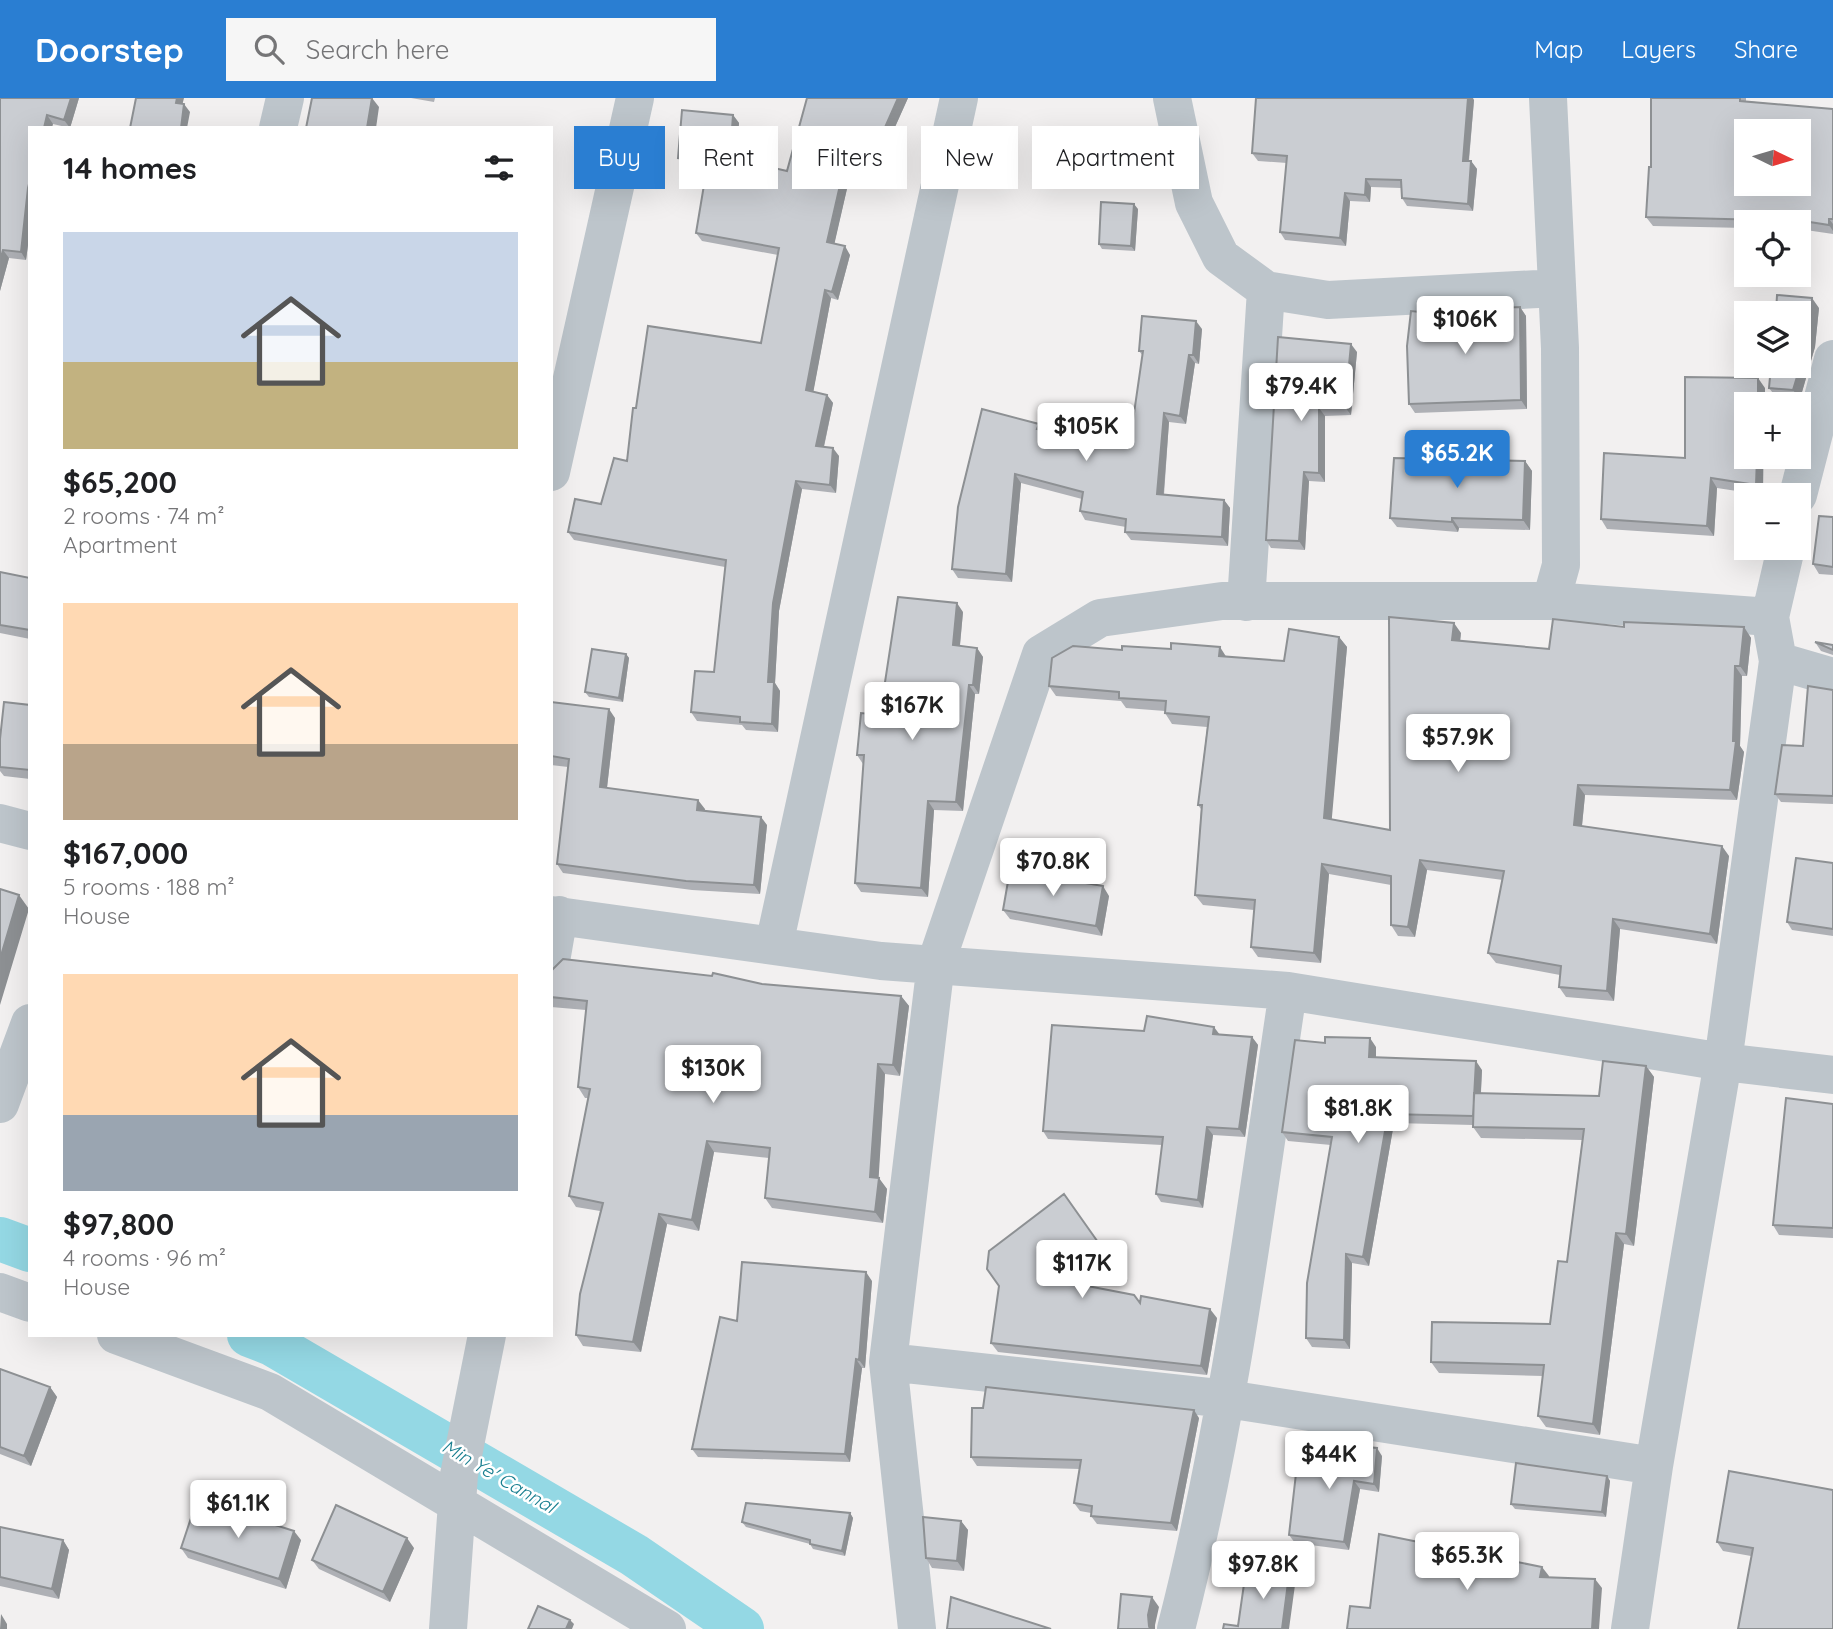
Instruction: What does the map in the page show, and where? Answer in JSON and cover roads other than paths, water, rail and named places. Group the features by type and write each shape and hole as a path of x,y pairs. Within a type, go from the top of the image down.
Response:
{"street":[{"path":"278,126 285,98"},
{"path":"553,463 635,98"},
{"path":"774,945 958,98"},
{"path":"1172,98 1194,203 1221,257 1266,290 1328,300 1557,288"},
{"path":"1548,98 1557,288 1561,565 1551,601"},
{"path":"1246,601 1266,290"},
{"path":"1801,483 1833,359"},
{"path":"1630,1629 1654,1466 1723,1062 1778,661 1770,617 1783,560"},
{"path":"917,1629 888,1362 936,963 1041,654 1100,618 1222,601 1551,601 1770,617"},
{"path":"1778,661 1833,677"},
{"path":"0,823 28,830"},
{"path":"553,938 555,915 881,961 1288,991 1723,1062 1833,1075"},
{"path":"1176,1629 1227,1399 1288,991"},
{"path":"0,1104 28,1028"},
{"path":"0,1292 28,1302"},
{"path":"121,1337 270,1392 458,1489 667,1629"},
{"path":"448,1629 458,1489 487,1337"},
{"path":"888,1362 1227,1399 1654,1466"}],"waterway":[{"name":"Min Ye' Cannal","path":"0,1239 28,1249"},
{"name":"Min Ye' Cannal","path":"254,1337 272,1344 634,1555 742,1629"}]}
